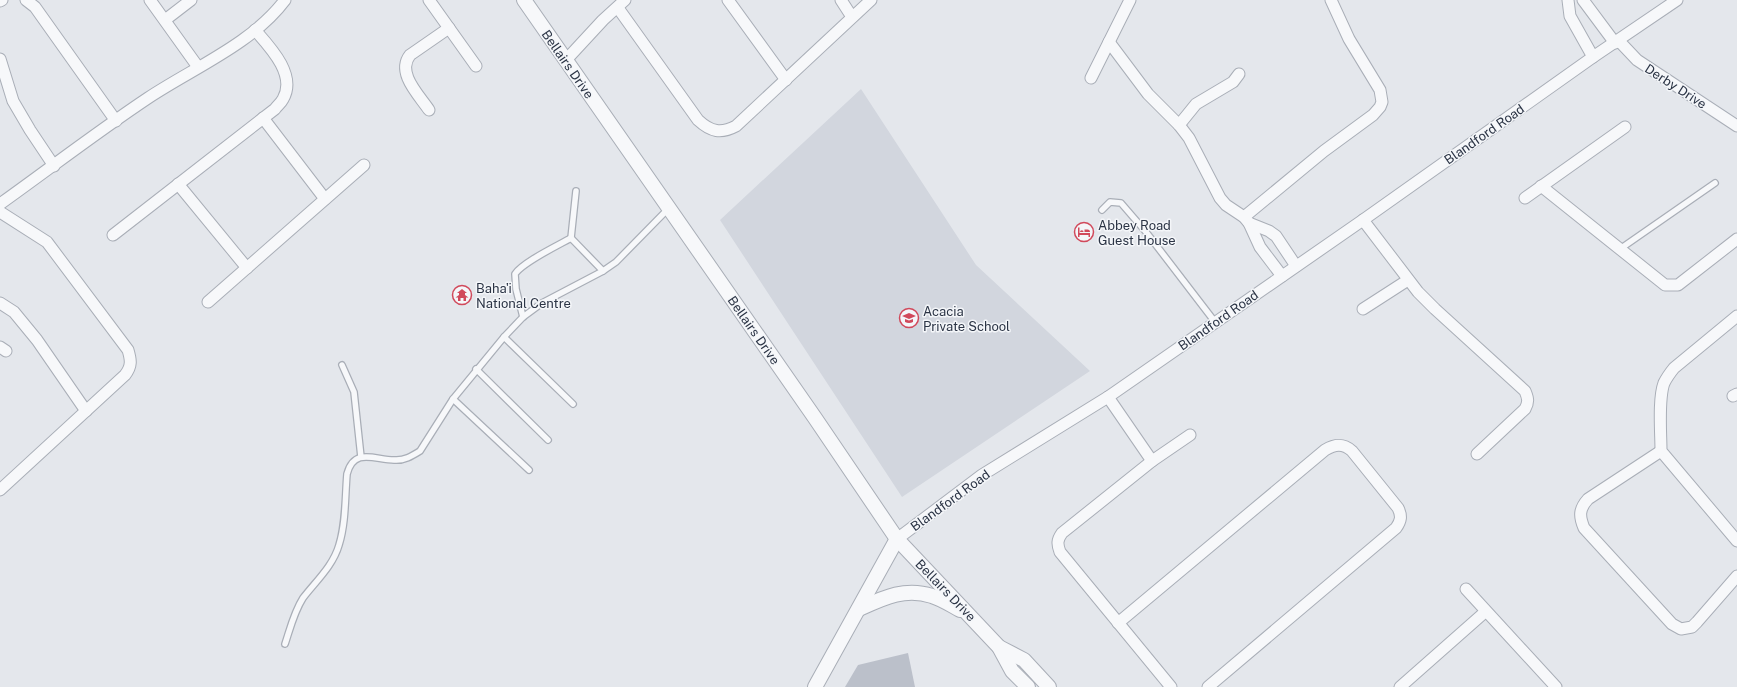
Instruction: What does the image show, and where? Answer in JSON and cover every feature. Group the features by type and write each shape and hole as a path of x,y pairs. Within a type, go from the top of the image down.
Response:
{"street":[{"path":"26,0 35,7 116,121"},
{"path":"150,0 198,67"},
{"path":"165,20 190,0"},
{"path":"0,204 147,98 226,50 255,30 285,0"},
{"path":"429,0 476,66"},
{"name":"Bellairs Drive","path":"524,0 896,538 999,647 1012,671 1028,687"},
{"path":"728,0 786,80"},
{"path":"841,0 852,17"},
{"path":"566,60 603,20 622,4 698,120 706,127 715,131 727,131 736,126 870,0"},
{"path":"1091,78 1130,0"},
{"path":"1247,220 1324,151 1373,115 1380,107 1382,102 1380,90 1349,39 1331,0"},
{"path":"1568,0 1570,16 1593,57"},
{"name":"Derby Drive","path":"1583,0 1617,42 1637,60 1737,126"},
{"name":"Blandford Road","path":"815,687 859,609 896,538 982,475 1108,397 1363,220 1593,57 1677,0"},
{"path":"429,110 407,78 405,66 406,60 410,55 449,28"},
{"path":"113,235 275,109 283,99 287,88 284,72 276,55 255,30"},
{"path":"1109,42 1148,94 1179,124 1189,138 1220,198 1232,210 1276,236 1296,266"},
{"path":"0,59 13,101 54,166"},
{"path":"1179,124 1196,104 1234,82 1239,74"},
{"path":"263,118 325,199"},
{"path":"1525,198 1625,126"},
{"path":"208,302 364,165"},
{"path":"178,184 247,268"},
{"path":"1541,186 1658,281 1665,285 1678,285 1686,280 1737,239"},
{"path":"0,212 47,242 128,350 131,362 130,368 86,411 0,490"},
{"path":"1247,220 1260,247 1282,276"},
{"path":"1363,220 1408,280 1435,309 1524,391 1527,396 1528,400 1525,409 1477,454"},
{"path":"1363,309 1408,280"},
{"path":"0,303 14,312 37,340 86,411"},
{"path":"1737,316 1674,368 1667,377 1663,385 1662,396 1661,451 1737,541"},
{"path":"1108,397 1152,461"},
{"path":"1171,687 1060,552 1058,539 1062,533 1152,461 1190,435"},
{"path":"1118,623 1325,450 1340,445 1347,446 1398,508 1401,517 1400,523 1396,528 1208,687"},
{"path":"1661,451 1588,499 1582,506 1580,513 1584,528 1672,624 1681,629 1692,627 1737,576"},
{"path":"1466,589 1485,612 1556,687"},
{"path":"859,609 886,596 897,593 911,592 934,596 971,616"},
{"path":"1400,687 1485,612"},
{"name":"Bellairs Drive","path":"999,647 1024,660 1049,687"}],"lane":[{"path":"1619,249 1715,183"},
{"path":"570,238 576,191"},
{"path":"1102,210 1110,202 1121,204 1146,232 1215,322"},
{"path":"285,644 302,600 326,571 339,544 343,528 347,474 350,465 361,457 394,460 413,456 420,451 453,399 476,369 523,317 542,303 616,262 669,208"},
{"path":"570,238 602,271"},
{"path":"523,317 516,288 515,274 523,266 570,238"},
{"path":"504,337 573,404"},
{"path":"342,365 354,392 361,457"},
{"path":"476,369 548,440"},
{"path":"453,399 529,470"}],"shaded area":[{"name":"Acacia Private School","path":"861,89 976,265 1090,371 902,497 720,220"}],"building":[{"path":"908,653 915,687 845,687 858,665"}],"place":[{"name":"Abbey Road Guest House","path":"1084,232"},
{"name":"Baha'i National Centre","path":"462,295"},
{"name":"Acacia Private School","path":"909,318"}]}
